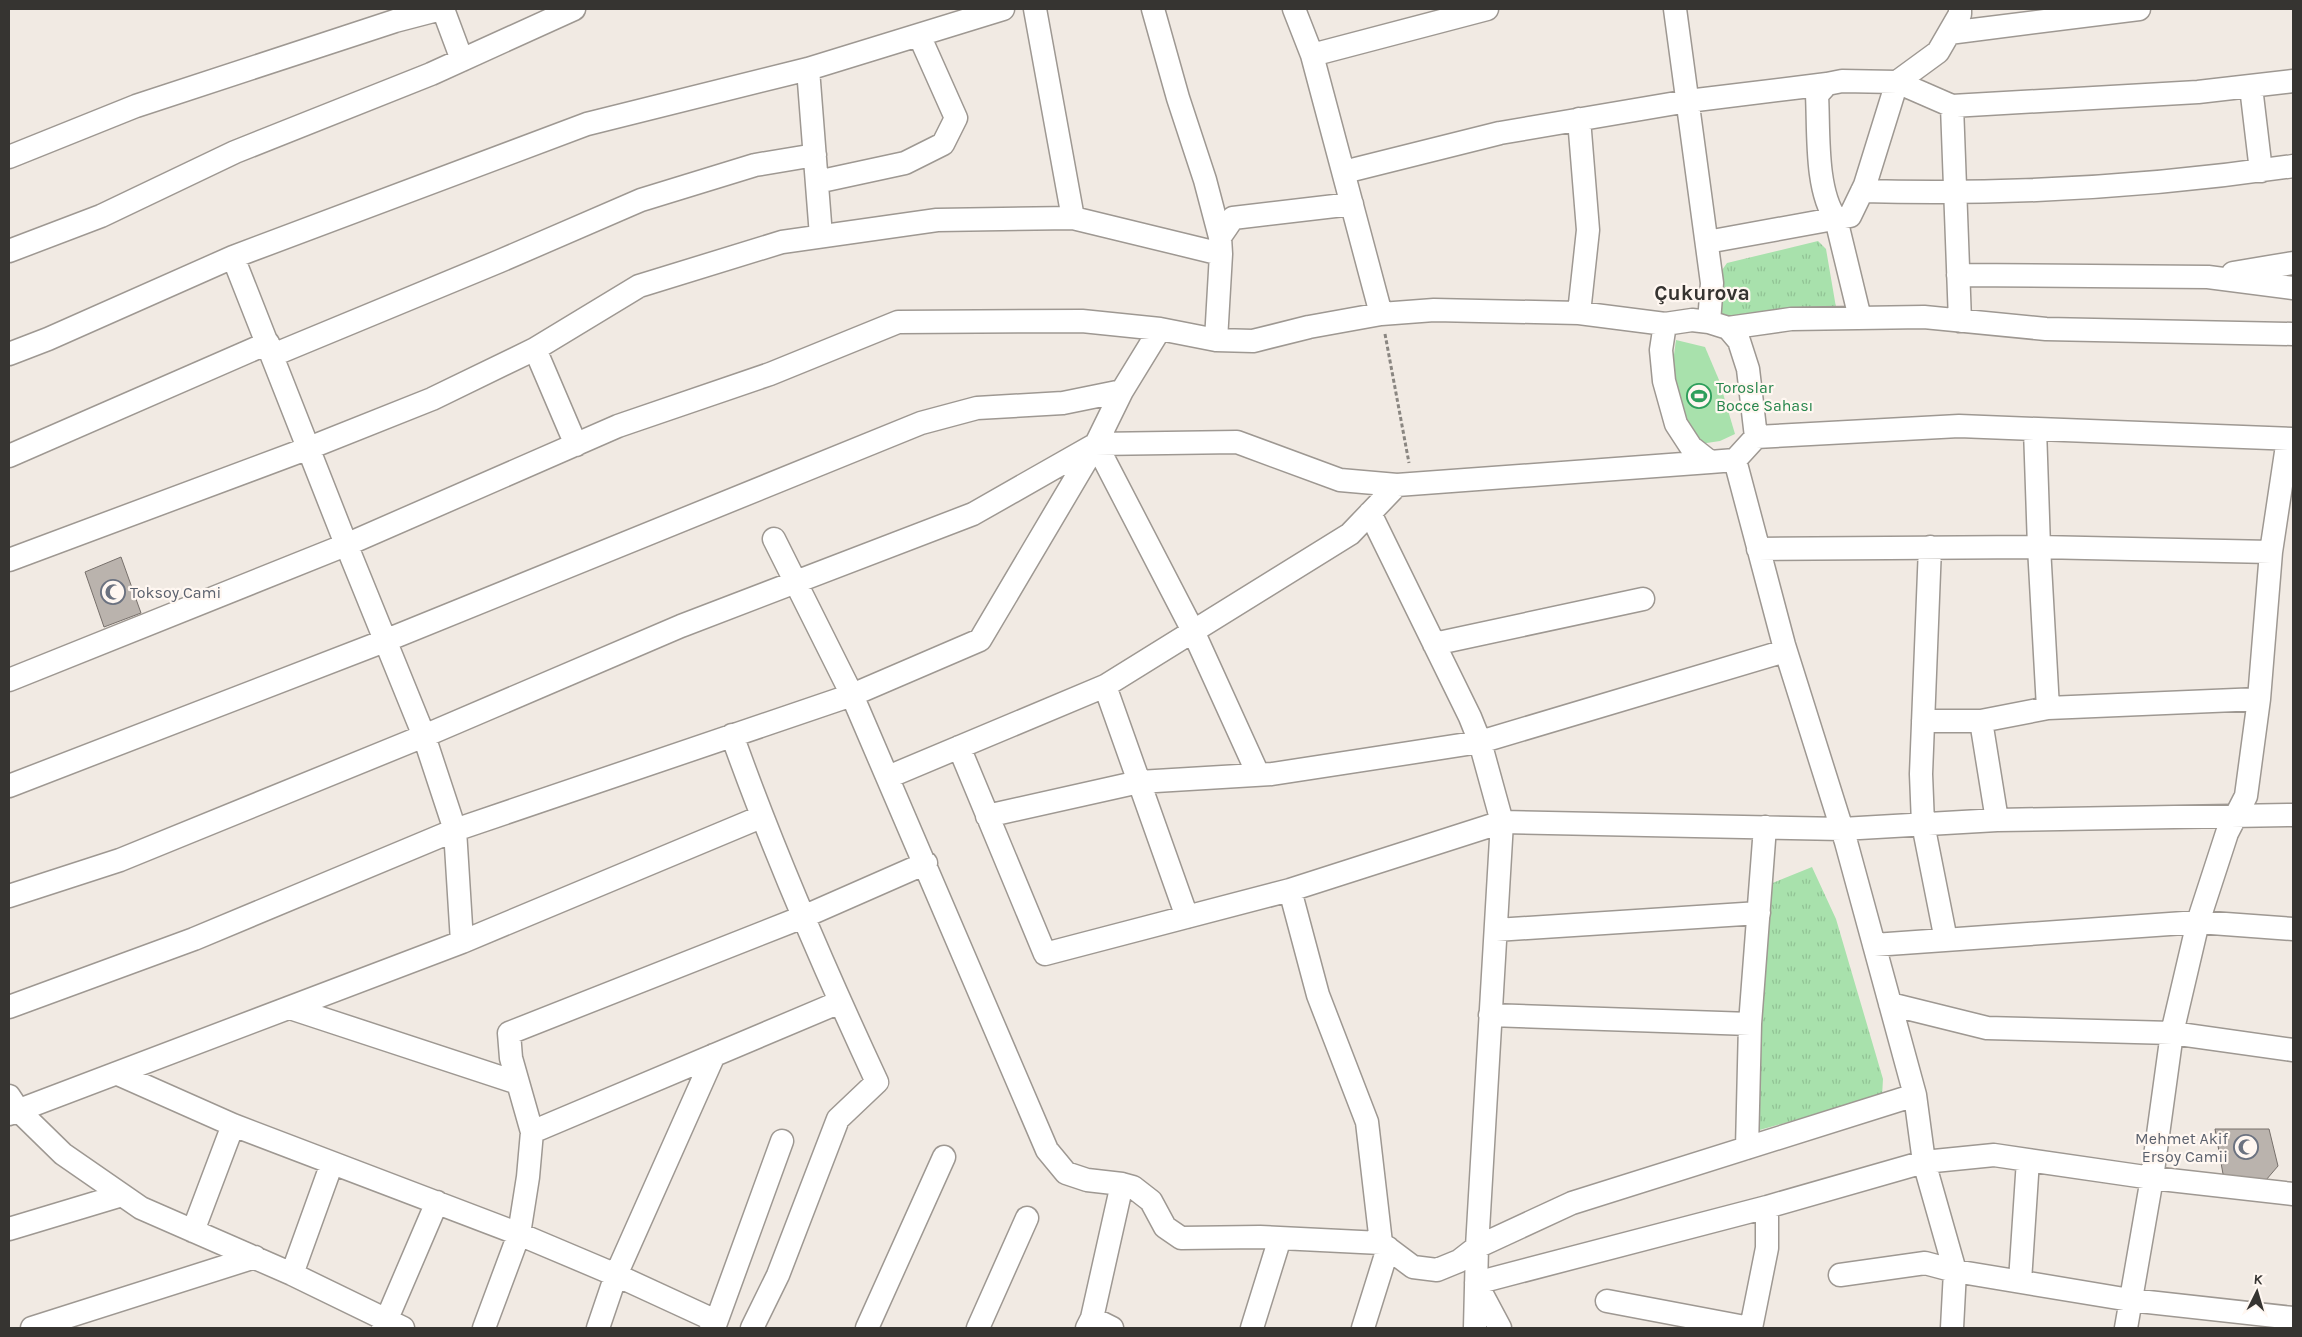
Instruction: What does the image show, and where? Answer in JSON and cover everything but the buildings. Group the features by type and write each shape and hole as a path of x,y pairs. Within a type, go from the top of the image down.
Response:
{"street":[{"path":"9,157 136,106 395,21 442,9 462,60"},
{"path":"9,251 101,216 235,152 462,60 574,9"},
{"path":"9,354 48,339 234,256 588,124 808,69 919,35 958,15 1003,9"},
{"path":"1035,9 1073,218"},
{"path":"1152,9 1178,98 1205,180 1220,246 1216,340"},
{"path":"1294,9 1312,55 1381,314"},
{"path":"1312,55 1487,9"},
{"path":"1675,9 1718,325 1739,341 1748,369 1756,437"},
{"path":"1707,242 1850,216 1862,191 1897,82 1938,52 1960,14 1960,9"},
{"path":"1949,33 2139,9"},
{"path":"817,182 905,164 943,144 956,118 919,35"},
{"path":"808,69 821,236"},
{"path":"1344,172 1500,133 1688,101 1842,81 1897,82 1952,106 2251,87 2293,81"},
{"path":"1827,84 1817,95 1821,164 1827,208 1836,219 1860,318"},
{"path":"2251,87 2261,171"},
{"path":"1952,106 1960,321"},
{"path":"1579,119 1588,230 1579,313"},
{"path":"9,456 270,349 500,261 641,200 755,165 815,155"},
{"path":"1862,191 1955,193 2162,183 2293,166"},
{"path":"1220,246 1233,218 1352,204"},
{"path":"9,560 310,448 432,399 535,349 639,286 782,242 937,220 1073,218 1220,246"},
{"path":"234,256 387,640 424,736 456,830 462,942"},
{"path":"2208,277 2293,263"},
{"path":"1958,275 2208,277 2293,288"},
{"path":"9,680 348,544 618,426 770,374 898,322 1082,321 1160,329 1216,340 1254,341 1309,326 1381,314 1434,310 1579,313 1665,324 1692,320 1718,325 1792,319 1924,317 2046,329 2293,334"},
{"path":"1665,324 1661,350 1664,381 1676,424 1691,447 1710,462"},
{"path":"9,1007 194,939 456,830 852,694 980,640 1096,444 1122,391 1160,329"},
{"path":"535,349 576,445"},
{"path":"9,786 387,640 921,423 977,408 1063,403 1122,391"},
{"path":"9,896 120,860 424,736 682,626 973,514 1096,444 1237,442 1340,480 1405,484 1735,460 1756,437 1959,426 2290,439 2271,552 2259,699 2246,796 2227,832 2198,922 2172,1033 2152,1178 2126,1328"},
{"path":"2035,429 2048,708"},
{"path":"1096,444 1193,631 1258,774"},
{"path":"1735,460 1786,651 1842,828 1915,1095 1924,1162 1955,1271 1952,1328"},
{"path":"888,777 1105,686 1350,534 1370,513 1405,484"},
{"path":"1370,513 1480,742 1502,822 1490,1015 1475,1328"},
{"path":"774,539 852,694 1048,1150 1066,1173 1087,1180 1133,1187 1151,1201 1164,1227 1180,1238 1280,1238 1385,1245 1413,1268 1437,1270 1459,1262 1478,1247 1572,1203 1915,1095"},
{"path":"1758,549 2039,547 2271,552"},
{"path":"1930,548 1921,774 1923,824 1946,940"},
{"path":"1434,644 1643,599"},
{"path":"987,816 1139,782 1258,774 1480,742 1786,651"},
{"path":"1105,686 1187,917"},
{"path":"1923,720 1982,721 2048,708 2259,699"},
{"path":"1982,721 1997,820"},
{"path":"732,735 761,816 840,1002 877,1082 838,1119 778,1275 752,1328"},
{"path":"959,748 1044,954 1290,890 1502,822 1842,828 1997,820 2293,815"},
{"path":"12,1107 118,1074 462,942 761,816"},
{"path":"1747,1148 1750,1024 1764,827"},
{"path":"484,1328 519,1234 528,1176 532,1132 511,1058 509,1033 804,917 926,864"},
{"path":"1290,890 1318,996 1367,1122 1385,1245 1363,1328"},
{"path":"1496,930 1759,913"},
{"path":"1874,944 2198,922 2293,929"},
{"path":"532,1132 840,1002"},
{"path":"1890,1004 1987,1028 2172,1033 2293,1050"},
{"path":"290,1008 518,1083"},
{"path":"1490,1015 1750,1024"},
{"path":"598,1328 616,1275 714,1055"},
{"path":"118,1074 233,1125 519,1234 616,1275 705,1316 715,1326 782,1141"},
{"path":"12,1107 63,1154 141,1208 292,1274 391,1326"},
{"path":"194,1231 233,1125"},
{"path":"1476,1283 1767,1207 1924,1162 1994,1155 2152,1178 2293,1194"},
{"path":"868,1328 944,1157"},
{"path":"2020,1281 2028,1160"},
{"path":"292,1274 332,1163"},
{"path":"1112,1328 1090,1323 1122,1184"},
{"path":"9,1229 122,1195"},
{"path":"391,1326 437,1202"},
{"path":"1607,1301 1751,1328 1767,1248 1767,1207"},
{"path":"978,1328 1027,1218"},
{"path":"1252,1328 1280,1238"},
{"path":"32,1328 255,1257"},
{"path":"1840,1276 1925,1263 1955,1271 2130,1300 2293,1318"},
{"path":"1476,1283 1500,1328"},
{"path":"366,1328 391,1326"}],"path":[{"path":"1381,314 1405,484"}],"green space":[{"path":"1818,241 1826,249 1838,319 1722,321 1720,273 1727,263"},
{"name":"Toroslar Bocce Sahası","path":"1676,340 1705,347 1719,380 1735,434 1720,441 1700,444 1689,430 1670,384"},
{"path":"1812,867 1836,919 1883,1079 1882,1096 1756,1131 1770,884"}],"place":[{"name":"Toroslar Bocce Sahası","path":"1699,396"},
{"name":"Toksoy Cami","path":"113,592"},
{"name":"Mehmet Akif Ersoy Camii","path":"2246,1147"}],"district":[{"name":"Çukurova","path":"1702,293"}]}
